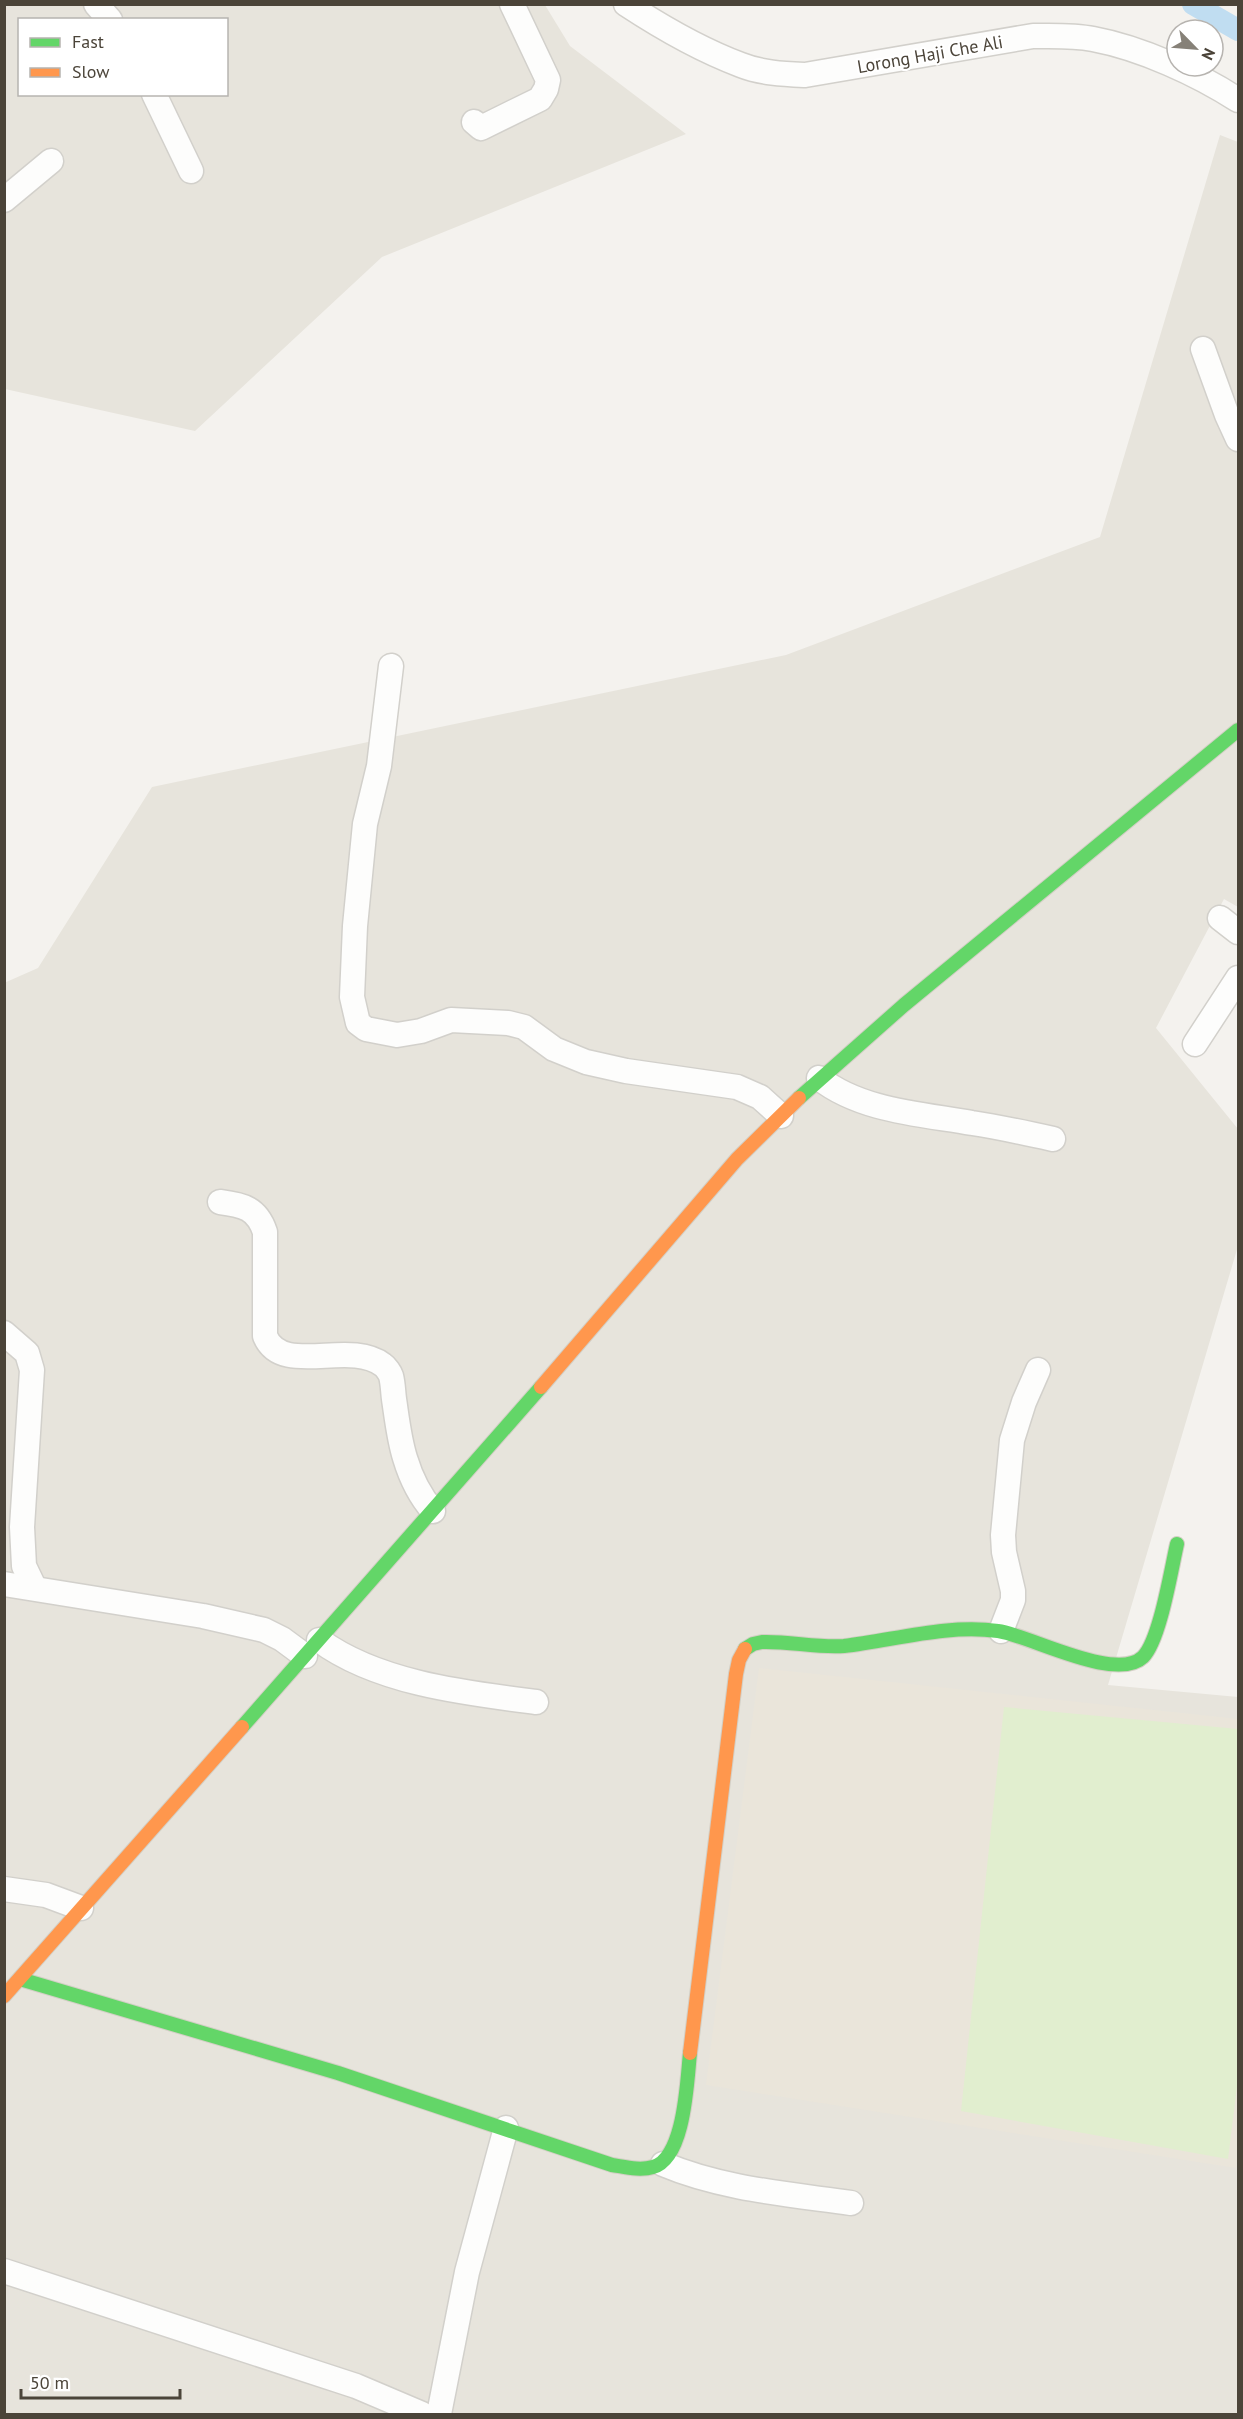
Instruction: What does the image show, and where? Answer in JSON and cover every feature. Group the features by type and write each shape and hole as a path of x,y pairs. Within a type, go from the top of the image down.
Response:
{"street":[{"path":"96,4 108,18"},
{"path":"474,122 481,128 540,99 546,89 548,80 512,4"},
{"name":"Lorong Haji Che Ali","path":"626,4 695,44 742,66 774,73 805,75 1033,36 1064,36 1091,38 1129,49 1206,82 1239,100"},
{"path":"155,96 191,171"},
{"path":"4,200 51,161"},
{"path":"1203,349 1227,415 1239,439"},
{"path":"391,666 379,766 366,824 355,926 352,997 358,1023 366,1029 397,1035 421,1031 451,1020 508,1023 524,1027 554,1049 586,1062 637,1073 737,1087 760,1098 781,1116"},
{"path":"1177,1544 1153,1639 1141,1660 1120,1665 1096,1661 1001,1631 966,1629 839,1646 752,1644 743,1650 736,1674 682,2120 674,2147 663,2164 651,2169 633,2170 612,2165 338,2073 9,1990 433,1511 737,1160 819,1078 904,1005 1239,730"},
{"path":"1195,1044 1239,978"},
{"path":"819,1078 834,1090 851,1098 905,1112 1053,1139"},
{"path":"220,1202 238,1204 252,1211 261,1220 265,1232 265,1336 270,1347 277,1353 289,1356 348,1354 384,1365 391,1376 398,1430 405,1458 422,1498 433,1511"},
{"path":"4,1334 27,1353 32,1370 22,1527 24,1566 34,1587"},
{"path":"1001,1631 1013,1600 1003,1535 1012,1440 1024,1402 1038,1370"},
{"path":"4,1584 34,1587 203,1616 264,1630 282,1639 335,1652 355,1662 410,1680 477,1694 536,1702"},
{"path":"4,1889 46,1895 81,1908"},
{"path":"439,2415 467,2272 506,2128"},
{"path":"663,2164 685,2173 763,2191 851,2203"},
{"path":"4,2271 356,2386 422,2415"}],"shaded area":[{"path":"5,5 545,5 570,46 686,134 382,257 195,431 5,389"},
{"path":"1220,135 1238,142 1238,907 1224,899 1156,1028 1238,1129 1238,1246 1108,1685 1238,1697 1238,2414 5,2414 4,983 38,968 152,787 786,655 1100,537"},
{"path":"759,1668 1238,1719 1238,2151 1236,2168 706,2085"}],"green space":[{"path":"1004,1707 1238,1729 1238,2078 1228,2159 961,2111"}],"waterway":[{"path":"1193,4 1238,30"}],"traffic: fast":[{"path":"799,1098 904,1005 1238,730"},
{"path":"242,1727 541,1387"},
{"path":"745,1649 762,1642 844,1646 940,1631 979,1629 1012,1634 1093,1661 1130,1664 1143,1657 1155,1636 1177,1544"},
{"path":"20,1979 338,2073 612,2165 632,2168 653,2167 664,2161 672,2149 682,2117 690,2053"}],"traffic: slow":[{"path":"541,1387 737,1159 799,1098"},
{"path":"690,2053 736,1674 739,1660 745,1649"},
{"path":"4,1996 242,1727"}]}
